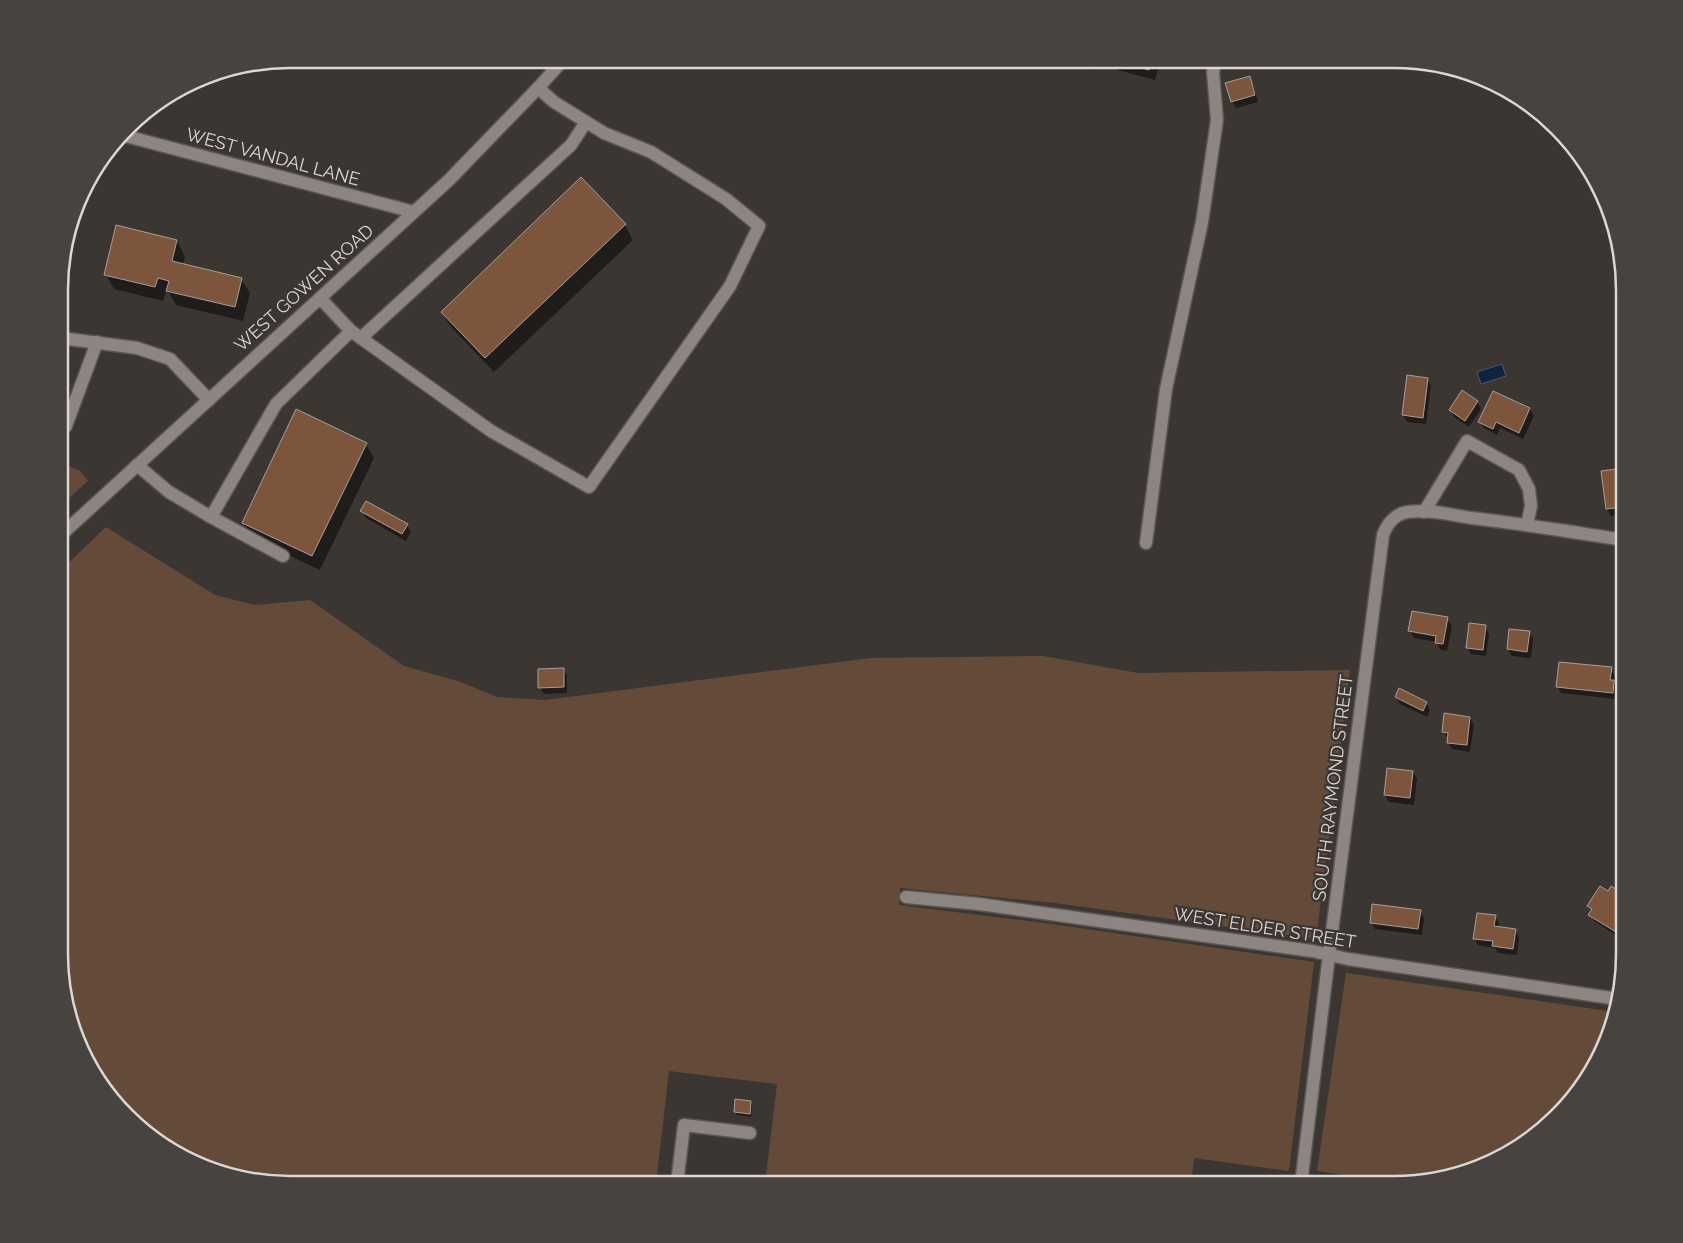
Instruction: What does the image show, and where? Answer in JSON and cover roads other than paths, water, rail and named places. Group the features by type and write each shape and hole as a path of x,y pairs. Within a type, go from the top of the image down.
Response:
{"street":[{"name":"WEST GOWEN ROAD","path":"68,529 449,180 556,68"},
{"path":"1146,543 1166,389 1202,222 1217,120 1213,68"},
{"path":"320,298 356,334 491,431 589,487 730,286 759,226 726,199 651,152 604,133 554,102 538,88"},
{"path":"211,517 276,404 571,145 586,122"},
{"name":"WEST VANDAL LANE","path":"128,137 414,212"},
{"path":"68,339 137,348 170,359 209,400"},
{"path":"68,420 96,342"},
{"path":"1527,525 1531,506 1528,489 1519,470 1467,440 1424,512 1616,539"},
{"path":"137,465 169,492 283,556"},
{"name":"SOUTH RAYMOND STREET","path":"1302,1176 1383,535 1386,527 1393,519 1405,512 1424,512"},
{"name":"WEST ELDER STREET","path":"906,898 978,904 1312,951 1611,998"},
{"path":"678,1176 684,1125 750,1133"}],"water":[{"path":"1502,364 1506,376 1481,384 1477,372"}]}
